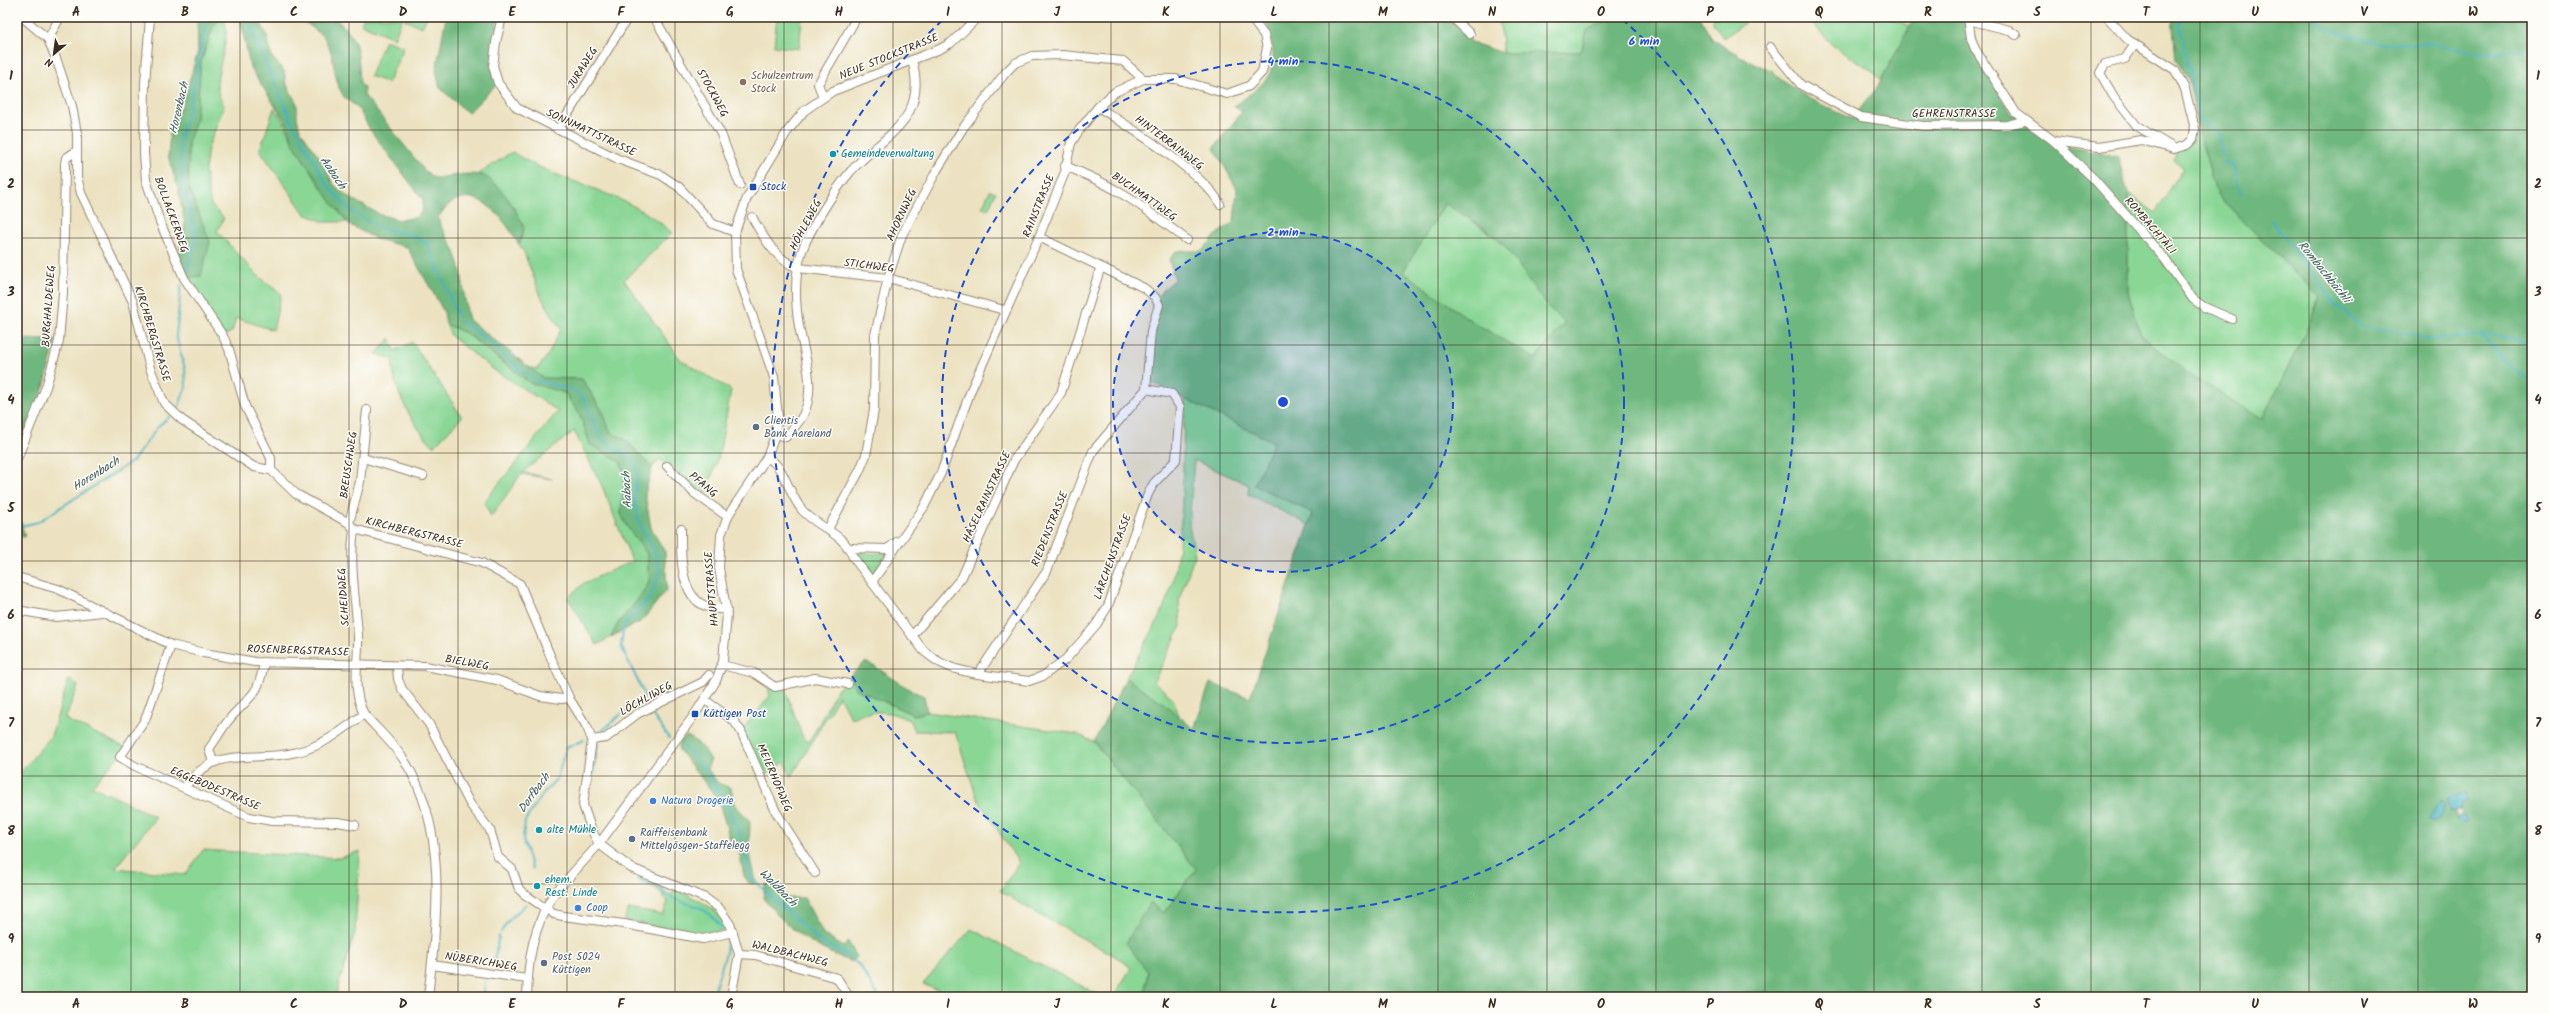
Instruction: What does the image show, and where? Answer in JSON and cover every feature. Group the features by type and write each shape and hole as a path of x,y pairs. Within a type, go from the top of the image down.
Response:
{"street":[{"path":"22,17 48,39 60,17"},
{"name":"BOLLACKERWEG","path":"150,17 145,83 144,152 146,180 160,222 184,278 223,336 229,349 245,406 271,458 270,470"},
{"name":"SONNMATTSTRASSE","path":"502,17 493,66 498,83 508,99 517,108 618,159 661,175 679,186 713,224 735,232"},
{"name":"JURAWEG","path":"558,130 628,17"},
{"name":"STOCKWEG","path":"654,17 721,134 740,185"},
{"path":"823,96 818,84 856,17"},
{"name":"NEUE STOCKSTRASSE","path":"823,96 912,60 951,42 978,17"},
{"name":"RAINSTRASSE","path":"872,582 924,507 941,473 971,390 1004,310 1039,237 1065,166 1071,143 1098,107 1115,92 1143,79 1176,79 1227,94 1249,86 1262,72 1267,48 1264,35 1250,17"},
{"path":"1452,17 1470,34"},
{"path":"2107,17 2119,31 2135,44 2167,63 2174,70 2185,89 2195,129 2194,139 2187,145 2174,149 2172,145 2137,126 2114,97 2100,73 2105,64 2125,59 2135,44"},
{"name":"GEHRENSTRASSE","path":"1770,47 1801,85 1861,117 1923,126 2007,125 2024,121 2014,110 1975,49 1968,18 2009,30 2016,35"},
{"name":"KIRCHBERGSTRASSE","path":"48,39 72,106 77,133 75,152 77,177 82,193 133,302 150,368 164,402 182,420 254,467 270,470 296,494 351,526 482,562 511,577 520,584 569,698 588,727 592,740 584,805 585,816 599,844"},
{"name":"AHORNWEG","path":"828,529 860,470 872,430 875,334 888,278 902,235 953,142 992,88 1015,63 1040,54 1123,61 1143,79"},
{"name":"HÖHLEWEG","path":"775,434 786,436 794,428 804,415 807,398 808,369 798,314 796,284 798,268 806,244 843,181 860,162 896,132 907,115 916,87 912,60"},
{"name":"HAUPTSTRASSE","path":"526,997 533,939 545,908 565,881 599,844 705,700 722,665 726,644 727,609 719,568 719,546 728,518 767,457 775,434 778,405 775,382 738,279 734,253 735,232 742,208 752,187 787,132 804,111 823,96"},
{"name":"HINTERRAINWEG","path":"1098,107 1141,135 1198,179 1215,194 1220,204"},
{"name":"ROMBACHTÄLI","path":"2024,121 2054,141 2134,221 2164,258 2193,298 2204,307 2232,319"},
{"name":"ROMBACHTÄLI","path":"2054,141 2098,147 2141,140 2174,149"},
{"name":"BURGHALDEWEG","path":"17,459 27,439 57,353 63,293 65,164 66,158 75,152"},
{"name":"BUCHMATTWEG","path":"1065,166 1099,179 1119,191 1187,240"},
{"name":"STICHWEG","path":"752,218 777,255 788,264 798,268 888,278 1004,310"},
{"path":"1039,237 1100,269 1106,269 1144,288 1155,297 1159,305 1151,332 1146,389"},
{"name":"HASELRAINSTRASSE","path":"912,636 962,576 1014,460 1062,393 1100,269"},
{"name":"LÄRCHENSTRASSE","path":"978,674 1029,681 1043,676 1066,659 1096,624 1108,606 1148,494 1154,483 1176,460 1180,407 1172,394 1146,389"},
{"name":"RIEDENSTRASSE","path":"978,674 1047,571 1093,451 1146,389"},
{"name":"BREUSCHWEG","path":"351,526 360,482 367,410"},
{"path":"767,457 779,466 789,491 798,506 812,520 828,529 850,548 853,557 912,636 934,661 949,668 978,674"},
{"path":"363,458 423,476"},
{"name":"PFANG","path":"667,466 694,493 728,518"},
{"name":"SCHEIDWEG","path":"351,526 357,693 364,714"},
{"path":"681,529 682,554 688,589 697,600 708,608 727,609"},
{"name":"RAINSTRASSE","path":"850,548 887,549 902,538"},
{"name":"ROSENBERGSTRASSE","path":"17,577 58,589 171,645 223,657 264,662 357,664"},
{"path":"17,610 56,617 102,612"},
{"name":"EGGEBODESTRASSE","path":"171,645 145,720 120,757 135,766 185,787 241,814 260,820 338,822 355,825"},
{"path":"213,762 208,749 234,714 253,696 259,685 264,662"},
{"name":"BIELWEG","path":"357,664 425,666 497,680 540,696 561,699 569,698"},
{"path":"722,665 754,674 775,687 815,678 848,684"},
{"path":"397,666 400,684 405,695 429,724 470,804 490,830 498,857 512,869 519,889 524,894 545,908 562,916 624,924 704,939 733,932"},
{"name":"LÖCHLIWEG","path":"592,740 606,738 637,714 703,682 709,675"},
{"name":"MEIERHOFWEG","path":"705,700 734,721 741,731 776,812 815,873"},
{"path":"185,787 193,776 213,762 226,758 296,753 311,748 332,737 364,714 404,760 420,792 431,836 438,893 428,997"},
{"path":"599,844 625,864 646,875 705,898 719,908 733,932 739,954 731,997"},
{"name":"WALDBACHWEG","path":"739,954 755,955 837,978 849,997"},
{"name":"NÜBERICHWEG","path":"432,965 527,980"}],"green space":[{"path":"197,17 221,17 213,27 201,62 196,119 188,143 189,188 210,242 201,276 184,278 177,262 185,225 178,188 168,156 171,123 182,106 198,51"},
{"path":"221,17 225,22 226,39 217,79 217,86 218,93 224,106 208,148 205,171 211,205 224,218 217,231 256,274 281,294 273,330 236,318 232,332 223,336 184,278 194,202 189,188 188,143 196,119 201,62 213,27"},
{"path":"236,17 258,17 267,36 272,57 284,71 286,83 297,104 297,118 300,130 320,158 334,185 348,197 381,215 400,220 417,217 422,211 423,200 371,131 358,108 344,97 338,86 331,52 324,37 299,17 333,17 348,32 356,46 359,62 360,83 364,87 364,95 424,170 434,178 469,174 486,177 500,189 512,205 524,228 520,243 517,242 502,219 492,209 482,202 471,198 460,199 449,205 438,218 458,260 469,320 543,378 582,379 604,414 610,432 626,440 652,468 645,494 651,528 665,552 667,589 642,621 611,637 619,622 637,601 649,582 647,554 628,528 621,514 625,474 620,462 590,444 580,415 565,393 530,383 466,333 446,324 444,312 407,247 376,239 350,225 332,203 294,145 286,123 250,67 241,22"},
{"path":"364,17 403,17 394,38 361,24"},
{"path":"406,17 427,17 422,27 405,20"},
{"path":"446,17 498,17 493,66 498,83 468,113 440,88 436,71"},
{"path":"777,17 802,17 799,49 774,46"},
{"path":"1265,17 1449,17 1473,43 1503,53 1581,52 1587,30 1605,21 1604,17 1700,17 1713,40 1754,64 1772,70 1780,79 1810,99 1852,119 1876,89 1915,17 1965,17 1966,33 1971,46 2012,114 2071,147 2118,157 2128,194 2128,291 2141,335 2186,372 2262,419 2305,334 2320,297 2217,195 2198,130 2188,78 2176,60 2172,17 2532,17 2532,997 1144,997 1148,972 1126,943 1150,902 1164,913 1196,869 1094,742 1126,678 1162,702 1194,729 1210,683 1250,698 1313,513 1254,485 1274,442 1152,383 1150,371 1157,296 1175,279 1169,260 1176,251 1202,251 1217,234 1234,222 1237,189 1214,148 1243,110 1234,107 1261,85 1271,69 1273,52","holes":["1445,203 1480,225 1499,240 1508,250 1546,304 1565,322 1535,359 1473,322 1403,272","2462,803 2460,810 2464,816 2456,818 2456,811 2451,811 2449,805"]},
{"path":"1499,17 1604,17 1605,21 1587,30 1581,52 1503,53"},
{"path":"1713,17 1739,17 1744,24 1723,38 1712,21"},
{"path":"1807,17 1888,17 1910,26 1882,80 1871,70 1832,45"},
{"path":"385,40 404,47 388,83 370,76"},
{"path":"274,108 313,175 347,222 324,222 305,214 260,150"},
{"path":"2198,130 2217,195 2320,297 2305,334 2262,419 2186,372 2141,335 2128,291 2128,194 2156,213 2183,168 2173,161 2179,149"},
{"path":"512,152 552,173 615,197 635,207 672,233 624,280 681,360 731,390 719,455 705,495 660,459 652,468 626,440 610,432 604,414 582,379 543,378 527,367 537,369 548,355 561,329 541,297 524,252 517,242 520,243 514,207 482,175 478,174"},
{"path":"990,190 996,192 988,210 982,208"},
{"path":"1445,203 1479,225 1498,240 1507,249 1546,304 1565,322 1535,359 1473,322 1403,272"},
{"path":"446,324 466,333 503,363 549,388 565,393 580,415 590,444 620,462 625,474 621,514 628,528 647,554 649,582 637,601 619,622 611,637 597,645 568,598 584,583 632,561 602,486 574,431 523,472 552,479 521,474 491,517 484,502 558,411 494,370 451,336"},
{"path":"390,338 395,351 412,342 462,417 434,446 411,418 399,394 395,382 393,359 376,354"},
{"path":"17,339 56,340 44,387 17,453"},
{"path":"1185,399 1274,442 1254,485 1313,513 1309,525 1248,494 1249,485 1194,460 1189,525 1195,555 1179,599 1181,626 1154,681 1173,699 1180,718 1126,678 1160,615 1166,602 1174,576 1178,554 1182,510"},
{"path":"17,520 20,520 25,537 17,536"},
{"path":"858,552 872,554 888,552 874,573 871,573 856,554"},
{"path":"865,662 916,693 924,696 927,712 914,715 856,689 850,676"},
{"path":"850,676 856,689 914,715 927,712 1077,734 1094,742 1196,869 1164,913 1149,903 1148,972 1144,997 1113,997 1131,968 1115,956 1045,918 1000,891 1019,863 977,798 955,732 914,731 911,721 881,712 868,713 851,718 839,696 791,778 785,762 762,777 741,731 770,696 767,683 784,686 803,738 809,742 837,690"},
{"path":"69,678 78,686 65,719 126,748 92,786 156,817 115,868 185,875 203,850 340,858 360,851 355,932 335,997 17,997 17,777 51,736"},
{"path":"687,736 701,746 711,760 707,768 718,783 731,788 735,805 750,821 749,850 756,881 754,884 749,883 744,876 739,851 731,843 718,799 678,749 681,740"},
{"path":"639,876 665,886 663,892 672,895 674,889 705,904 718,914 728,929 702,934 689,933 624,920 629,909 663,915 668,902 657,889 638,881"},
{"path":"770,882 789,898 804,898 824,935 844,947 848,941 857,957 852,962 839,957 814,944 792,928 763,898 765,886"},
{"path":"971,929 1103,997 953,997 923,984"}],"water":[{"path":"2466,792 2468,801 2462,803 2460,810 2451,812 2447,802 2448,798"},
{"path":"2440,799 2444,805 2440,819 2434,821 2429,820"},
{"path":"2461,814 2467,818 2468,822 2465,824 2456,818"}],"waterway":[{"name":"Horenbach","path":"186,273 196,237 181,173 180,136 189,109 207,17"},
{"name":"Aabach","path":"246,17 291,120 328,186 351,211 381,228 411,235 427,243 458,316"},
{"path":"2311,17 2328,29 2380,44 2429,43 2476,53 2532,49"},
{"name":"Rombachbächli","path":"2181,20 2179,29 2184,39 2183,49 2187,59 2186,64 2191,70 2192,88 2200,120 2219,134 2224,163 2233,165 2241,195"},
{"name":"Rombachbächli","path":"2271,220 2337,305 2361,327 2399,331 2431,340 2480,335 2512,337 2532,348"},
{"name":"Horenbach","path":"177,411 186,387 185,369 176,336 181,285"},
{"name":"Aabach","path":"462,322 489,341 519,369 540,382 571,389 583,398 599,434 607,444 623,452 635,464 638,475 634,494 638,520 655,553 660,572 650,598 624,625 621,646 644,694 643,700 622,714"},
{"path":"2480,335 2514,370 2532,381"},
{"name":"Horenbach","path":"17,527 38,522 133,461 157,428 170,416"},
{"name":"Waldbach","path":"651,713 669,738"},
{"name":"Aabach","path":"602,731 620,715"},
{"name":"Dorfbach","path":"532,869 523,840 525,821 542,795 557,778 566,748 584,740"},
{"path":"593,774 598,744"},
{"name":"Waldbach","path":"684,747 696,757 717,788 738,829 751,878 822,943 847,955 860,966 879,997"},
{"path":"641,880 661,889 662,892 679,901 693,905 707,912 722,928"},
{"name":"Dorfbach","path":"501,932 508,921 526,904"},
{"name":"Dorfbach","path":"494,961 499,936"},
{"path":"712,997 726,953 727,938"},
{"name":"Dorfbach","path":"485,981 484,993 487,997"}],"place":[{"name":"Schulzentrum Stock","path":"743,82"},
{"name":"Gemeindeverwaltung","path":"833,154"},
{"name":"Stock","path":"753,187"},
{"name":"Clientis Bank Aareland","path":"756,427"},
{"name":"Küttigen Post","path":"695,714"},
{"name":"Natura Drogerie","path":"653,801"},
{"name":"alte Mühle","path":"539,830"},
{"name":"Raiffeisenbank Mittelgösgen-Staffelegg","path":"632,839"},
{"name":"ehem. Rest. Linde","path":"537,886"},
{"name":"Coop","path":"578,908"},
{"name":"Post 5024 Küttigen","path":"544,963"}]}
